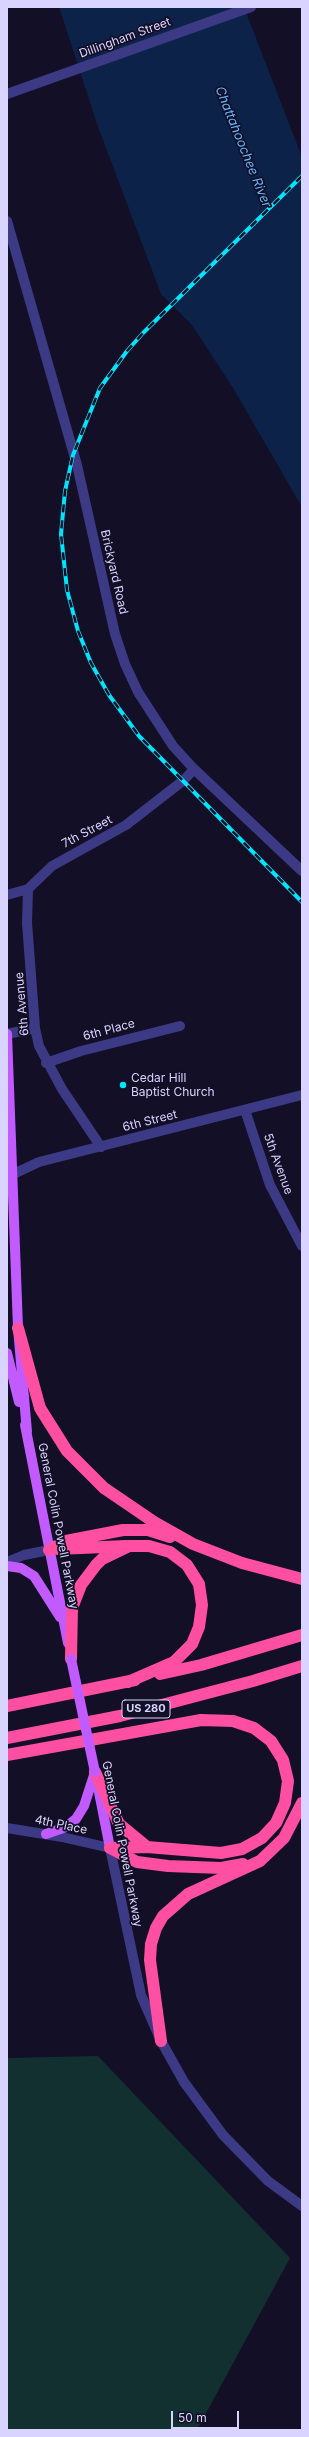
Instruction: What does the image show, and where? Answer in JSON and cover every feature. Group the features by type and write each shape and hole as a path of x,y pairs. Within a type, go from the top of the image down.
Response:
{"highway":[{"path":"18,1328 40,1408 67,1451 104,1488 154,1522 193,1544"},
{"path":"49,1550 66,1541 123,1530 148,1530 193,1544 242,1563 302,1579"},
{"path":"71,1659 72,1608 81,1585 102,1559 129,1546"},
{"path":"49,1550 149,1546 170,1552 187,1565 199,1584 202,1605 199,1627 192,1644 174,1662 128,1682"},
{"name":"US 280","path":"7,1706 128,1682 201,1665 302,1635"},
{"name":"US 280","path":"7,1738 120,1716 207,1694 302,1666"},
{"path":"7,1755 201,1720 233,1721 254,1728 272,1741 283,1760 287,1788 285,1803 276,1822 262,1838 242,1849 221,1853 147,1847 110,1848"},
{"path":"95,1772 119,1824 147,1847"},
{"path":"161,2041 150,1960 156,1928 172,1906 188,1894 260,1860 284,1838 302,1803"},
{"path":"110,1848 137,1862 168,1866 220,1868 260,1860"}],"main road":[{"name":"General Colin Powell Parkway","path":"7,1034 10,1175 18,1328 27,1432"},
{"name":"General Colin Powell Parkway","path":"7,1354 27,1432 49,1550 110,1848"},
{"path":"7,1566 27,1571 39,1581 64,1625"},
{"path":"46,1834 66,1827 76,1819 84,1806 95,1772"}],"street":[{"name":"Dillingham Street","path":"9,94 251,7"},
{"name":"Brickyard Road","path":"7,221 77,465 115,634 124,664 154,720 172,746 194,769 302,871"},
{"name":"7th Street","path":"7,895 28,889 52,866 126,825 184,780 194,769"},
{"name":"6th Avenue","path":"28,889 28,923 35,1028 46,1063 101,1147"},
{"name":"6th Place","path":"46,1063 81,1051 180,1026"},
{"path":"7,1034 35,1028"},
{"name":"6th Street","path":"10,1175 39,1162 302,1095"},
{"name":"5th Avenue","path":"245,1110 270,1185 302,1246"},
{"path":"7,1562 24,1555 49,1550"},
{"name":"4th Place","path":"7,1828 46,1834 110,1848"},
{"name":"General Colin Powell Parkway","path":"110,1848 140,1987 161,2041 184,2082 222,2135 268,2181 302,2206"}],"green space":[{"path":"98,2056 290,2258 197,2430 7,2430 7,2058"}],"water":[{"name":"Chattahoochee River","path":"59,7 244,7 302,157 302,507 233,388 192,325 161,294 97,124"}],"railway":[{"path":"302,176 143,333 127,351 100,388 73,455 65,491 61,534 67,590 78,631 91,663 109,695 139,736 302,902"}],"place":[{"name":"Cedar Hill Baptist Church","path":"123,1085"}]}
